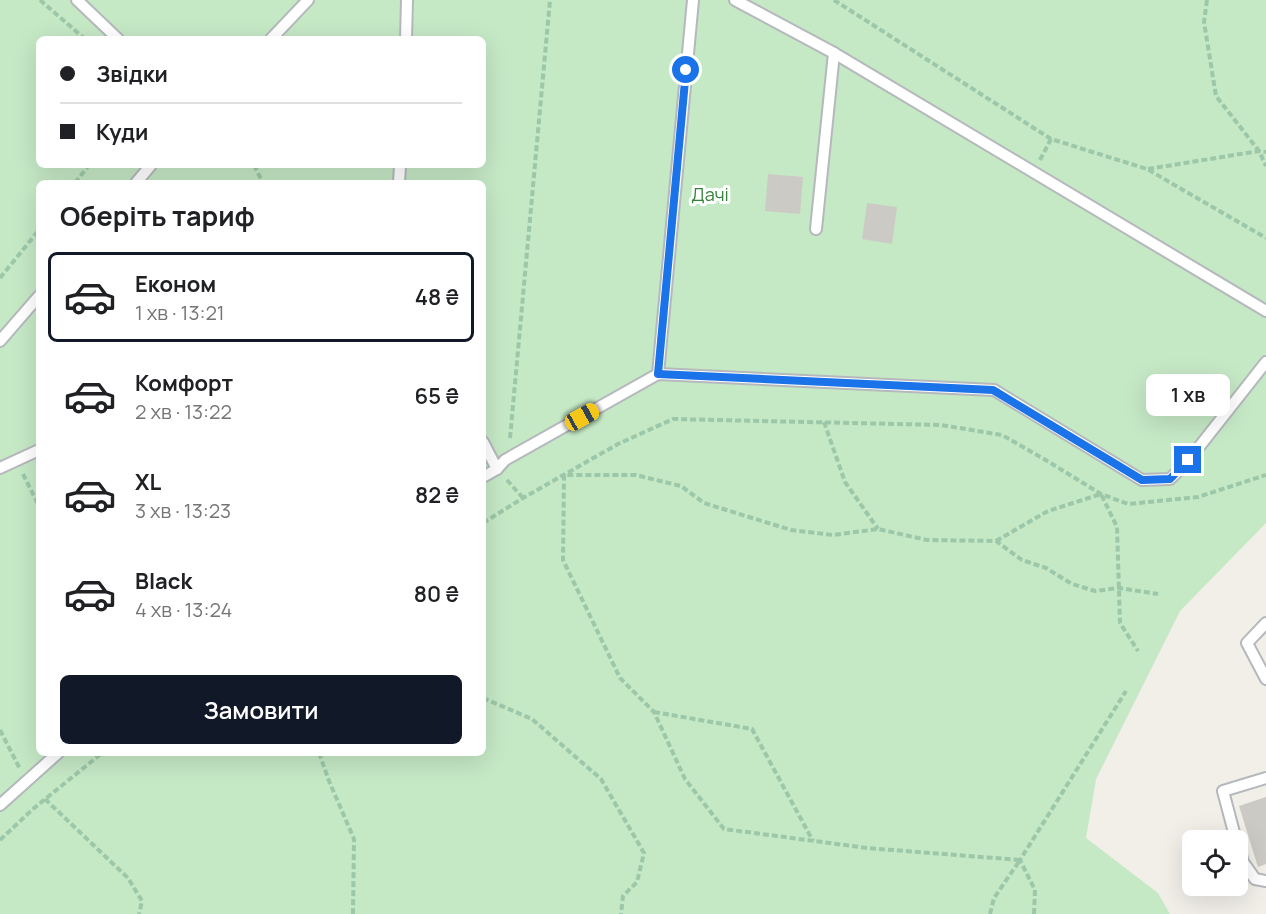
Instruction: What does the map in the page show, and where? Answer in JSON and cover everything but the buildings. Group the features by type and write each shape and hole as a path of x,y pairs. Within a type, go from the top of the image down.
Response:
{"lane":[{"path":"77,0 115,36"},
{"path":"274,36 308,0"},
{"path":"405,36 407,0"},
{"path":"658,374 693,0"},
{"path":"735,0 834,53 1266,311"},
{"path":"816,229 834,53"},
{"path":"138,180 148,168"},
{"path":"0,341 36,299"},
{"path":"486,475 505,460 658,374 993,390 1142,480 1170,479 1188,460 1266,362"},
{"path":"486,448 496,469"},
{"path":"0,468 36,451"},
{"path":"1266,623 1247,643 1266,680"},
{"path":"0,806 55,756"},
{"path":"1233,830 1222,791 1266,778"},
{"path":"1248,869 1256,879 1266,881"}],"path":[{"path":"40,0 82,36"},
{"path":"505,460 513,428 550,0"},
{"path":"834,0 1051,139 1147,169 1266,238"},
{"path":"1207,0 1204,22 1216,96 1259,151 1266,166"},
{"path":"1032,172 1051,139"},
{"path":"1147,169 1259,151 1266,152"},
{"path":"77,180 87,168"},
{"path":"0,278 36,234"},
{"path":"486,521 618,444 673,419 941,425 1002,435 1101,494 1128,504 1198,497 1266,476"},
{"path":"824,422 845,482 878,529"},
{"path":"16,460 36,500"},
{"path":"496,469 523,498"},
{"path":"564,475 636,475 681,486 704,503 791,530 833,535 878,529 927,540 996,541 1048,511 1101,494"},
{"path":"564,475 563,560 620,678 654,712 685,779 724,829 867,848 1020,860"},
{"path":"1101,494 1117,527 1120,623 1138,651"},
{"path":"996,541 1022,561 1046,568 1072,584 1095,591 1119,588 1158,594"},
{"path":"990,914 994,898 1126,691"},
{"path":"486,699 532,719 601,779 644,852 637,882 623,896 621,914"},
{"path":"654,712 752,729 813,841"},
{"path":"0,730 27,783"},
{"path":"0,840 45,799 98,756"},
{"path":"320,756 328,781 354,839 353,914"},
{"path":"45,799 128,878 142,901 139,914"},
{"path":"1020,860 1035,890 1034,914"}],"green space":[{"name":"Дачі","path":"0,0 1266,0 1266,523 1180,611 1096,779 1086,838 1158,893 1170,914 0,914"}],"route":[{"path":"686,70 658,374 993,390 1073,436 1142,480 1170,479 1188,460"}]}
